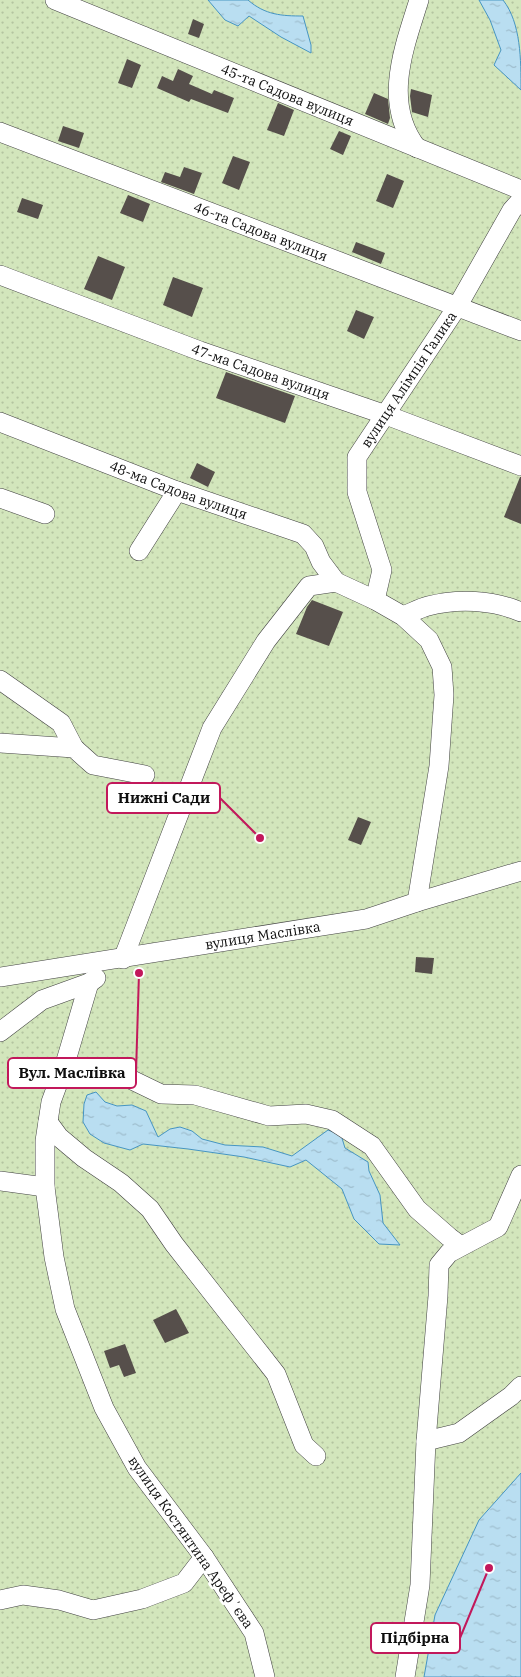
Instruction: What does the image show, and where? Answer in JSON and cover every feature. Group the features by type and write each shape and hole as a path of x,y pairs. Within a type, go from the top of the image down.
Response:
{"street":[{"name":"45-та Садова вулиця","path":"55,0 521,190"},
{"path":"417,148 409,138 401,116 397,95 400,65 419,0"},
{"name":"46-та Садова вулиця","path":"0,132 521,331"},
{"name":"вулиця Алімпія Галика","path":"375,600 382,570 357,492 357,457 457,307 512,210 521,200"},
{"name":"47-ма Садова вулиця","path":"0,275 200,350 386,415 521,466"},
{"name":"48-ма Садова вулиця","path":"0,422 177,491 303,534 314,546 321,562 336,582"},
{"path":"139,551 177,491"},
{"path":"0,498 44,514"},
{"path":"0,1032 42,1000 89,983 123,959 212,728 266,641 309,586 336,582 375,600 403,616 429,640 442,668 444,695 440,766 417,902"},
{"path":"403,616 428,606 470,601 507,606 521,612"},
{"path":"0,680 60,723 74,748 93,765 145,775"},
{"path":"0,743 74,748"},
{"name":"вулиця Маслівка","path":"0,978 366,919 521,871"},
{"name":"вулиця Костянтина Арефʼєва","path":"89,983 65,1064 51,1102 44,1141 45,1187 54,1257 65,1309 104,1408 137,1468 204,1557 254,1633 265,1677"},
{"path":"65,1064 83,1074 130,1078 161,1094 195,1095 269,1116 306,1114 332,1120 372,1146 417,1209 449,1237 455,1249"},
{"path":"48,1122 59,1137 84,1158 120,1183 150,1209 174,1244 276,1374 304,1446 316,1456"},
{"path":"406,1677 420,1585 426,1441 439,1265 455,1249 498,1227 521,1175"},
{"path":"0,1182 45,1187"},
{"path":"426,1441 459,1433 511,1396 521,1386"},
{"path":"0,1600 32,1596 59,1600 93,1610 142,1599 184,1582 204,1557"}],"green space":[{"path":"0,0 521,0 521,1677 0,1677"}],"water":[{"path":"208,0 248,0 267,12 288,16 303,16 311,45 311,53 281,37 249,16 238,26 225,20"},
{"path":"479,0 503,0 509,9 519,42 521,90 494,65 501,50 490,20"},
{"path":"96,1092 105,1102 117,1106 132,1105 146,1111 158,1137 170,1129 180,1127 192,1131 202,1139 225,1145 263,1147 292,1156 328,1130 341,1135 345,1148 368,1162 369,1171 380,1195 383,1223 400,1245 379,1244 354,1219 342,1189 306,1160 290,1167 244,1157 188,1149 143,1144 130,1150 104,1143 90,1134 83,1122 84,1104 87,1095"},
{"path":"521,1473 521,1677 424,1677 435,1615 479,1520"}],"building":[{"path":"193,19 204,24 199,38 188,34"},
{"path":"127,59 141,65 132,88 118,83"},
{"path":"178,69 193,76 189,84 212,94 214,90 234,98 228,113 191,99 189,102 157,88 162,76 173,81"},
{"path":"411,89 432,95 428,117 412,112"},
{"path":"374,93 388,99 390,118 388,124 365,114"},
{"path":"278,103 294,110 284,136 267,130"},
{"path":"63,126 84,133 79,148 58,141"},
{"path":"339,131 351,136 343,155 330,149"},
{"path":"233,156 250,162 239,190 222,183"},
{"path":"184,167 202,173 194,194 161,182 165,172 180,177"},
{"path":"387,174 404,181 393,208 376,201"},
{"path":"128,195 150,204 143,222 120,213"},
{"path":"22,198 43,205 38,219 17,212"},
{"path":"356,242 385,253 381,264 352,252"},
{"path":"98,256 125,267 112,300 84,289"},
{"path":"173,277 203,288 192,317 163,305"},
{"path":"356,310 374,317 364,339 347,331"},
{"path":"226,372 295,396 285,423 216,398"},
{"path":"197,463 215,472 208,487 190,478"},
{"path":"521,477 521,524 504,517"},
{"path":"312,600 343,612 329,646 296,634 307,607"},
{"path":"358,817 371,822 361,845 348,840"},
{"path":"416,957 434,958 432,974 415,972"},
{"path":"176,1309 189,1333 165,1343 153,1320"},
{"path":"125,1344 136,1373 124,1377 119,1365 110,1368 104,1351"}],"place":[{"name":"Нижні Сади","path":"260,838"},
{"name":"Вул. Маслівка","path":"139,973"},
{"name":"Підбірна","path":"489,1568"}]}
